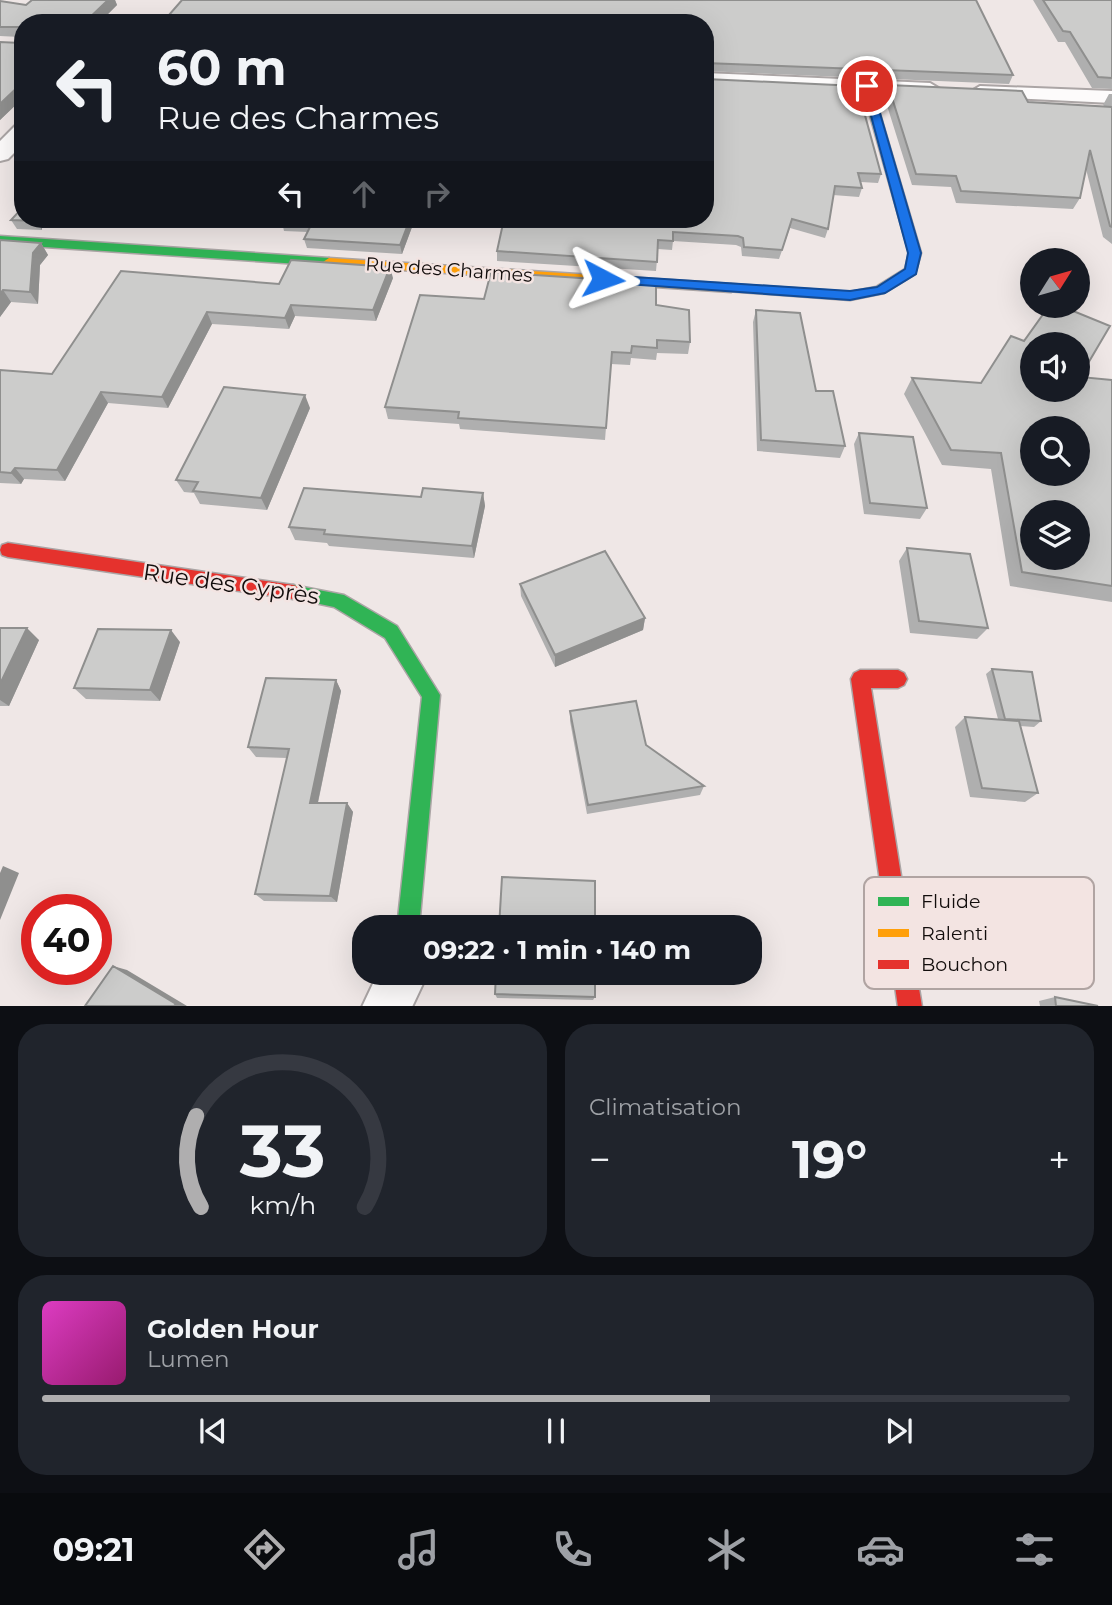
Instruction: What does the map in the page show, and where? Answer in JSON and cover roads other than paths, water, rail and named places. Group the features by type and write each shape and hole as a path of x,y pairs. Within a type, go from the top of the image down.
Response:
{"street":[{"path":"714,79 1112,97"},
{"name":"Rue des Charmes","path":"0,240 860,294 880,290 911,271 915,253 867,86"},
{"path":"0,154 14,140"},
{"name":"Rue des Cyprès","path":"8,550 118,568 241,582 338,600 391,632 431,695 409,915"},
{"path":"890,877 860,679 898,679"},
{"path":"386,1006 397,985"}]}
